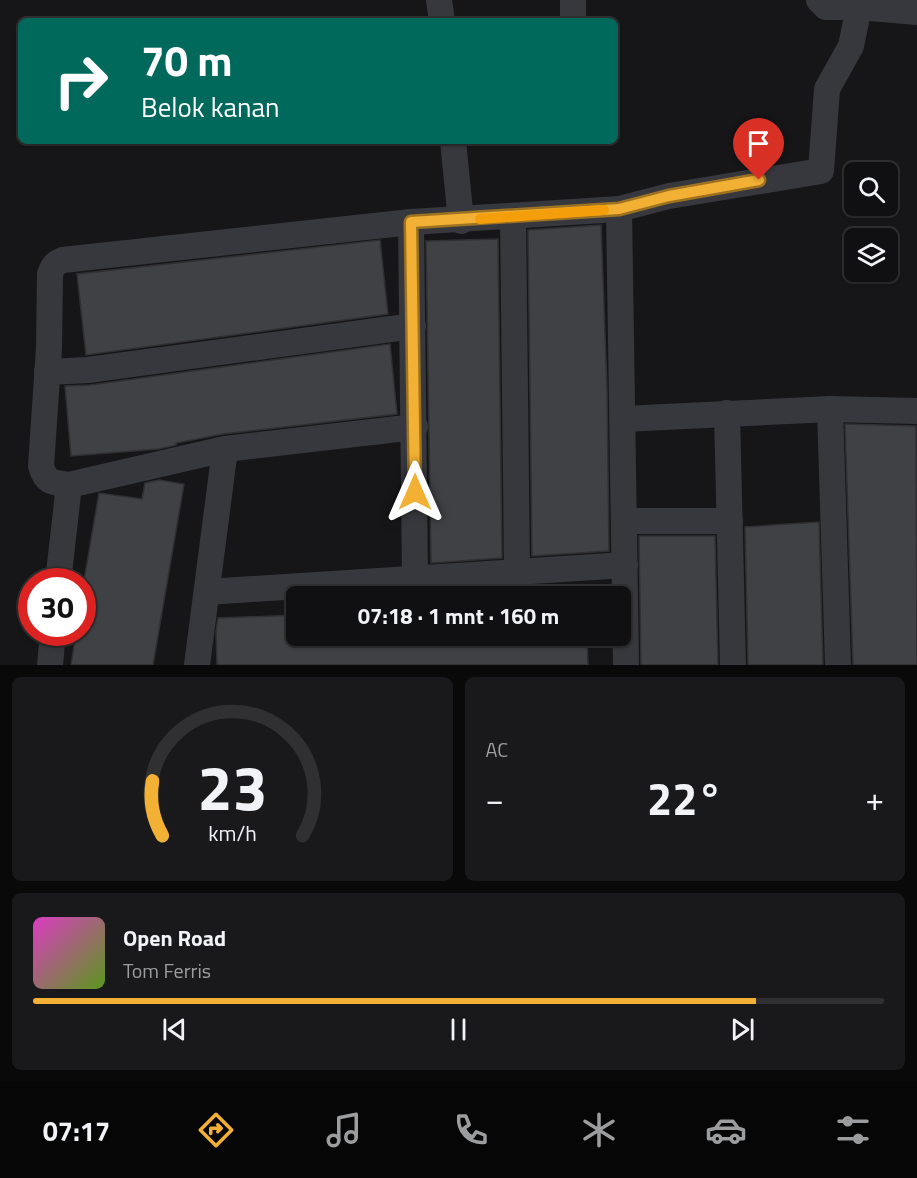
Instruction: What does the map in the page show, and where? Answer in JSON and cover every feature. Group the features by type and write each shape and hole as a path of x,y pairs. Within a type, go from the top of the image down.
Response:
{"street":[{"path":"440,0 442,18"},
{"path":"573,0 573,18"},
{"path":"819,0 826,7 859,7 917,12"},
{"path":"414,427 225,449 69,485 51,482 44,476 41,466 52,266 63,260 411,222 461,221 619,209 669,196 821,171 827,89 851,46 859,7"},
{"path":"453,144 461,221"},
{"path":"619,209 626,665"},
{"path":"513,216 517,572"},
{"path":"411,222 415,578"},
{"path":"47,372 88,370 413,326"},
{"path":"623,419 830,409 917,411"},
{"path":"830,409 838,665"},
{"path":"727,413 733,665"},
{"path":"197,665 225,449"},
{"path":"60,568 69,485"},
{"path":"624,521 730,521"},
{"path":"207,592 625,565"},
{"path":"50,665 52,646"}],"building":[{"path":"601,225 607,389 609,551 532,556 528,230"},
{"path":"498,239 502,558 431,563 426,241"},
{"path":"380,240 388,314 86,355 77,274"},
{"path":"390,344 397,414 223,434 176,443 176,445 159,449 71,456 65,386 90,385"},
{"path":"845,424 916,426 917,665 853,665"},
{"path":"159,480 184,484 153,665 71,665 74,646 96,646 96,568 86,568 99,493 142,499 145,483"},
{"path":"819,522 823,665 748,665 745,527"},
{"path":"639,536 715,536 718,665 641,665"},
{"path":"286,615 286,646 587,646 588,665 217,665 218,618"}],"slow traffic":[{"path":"480,219 604,210"}],"route":[{"path":"415,492 411,222 461,221 619,209 669,196 759,180"}]}
